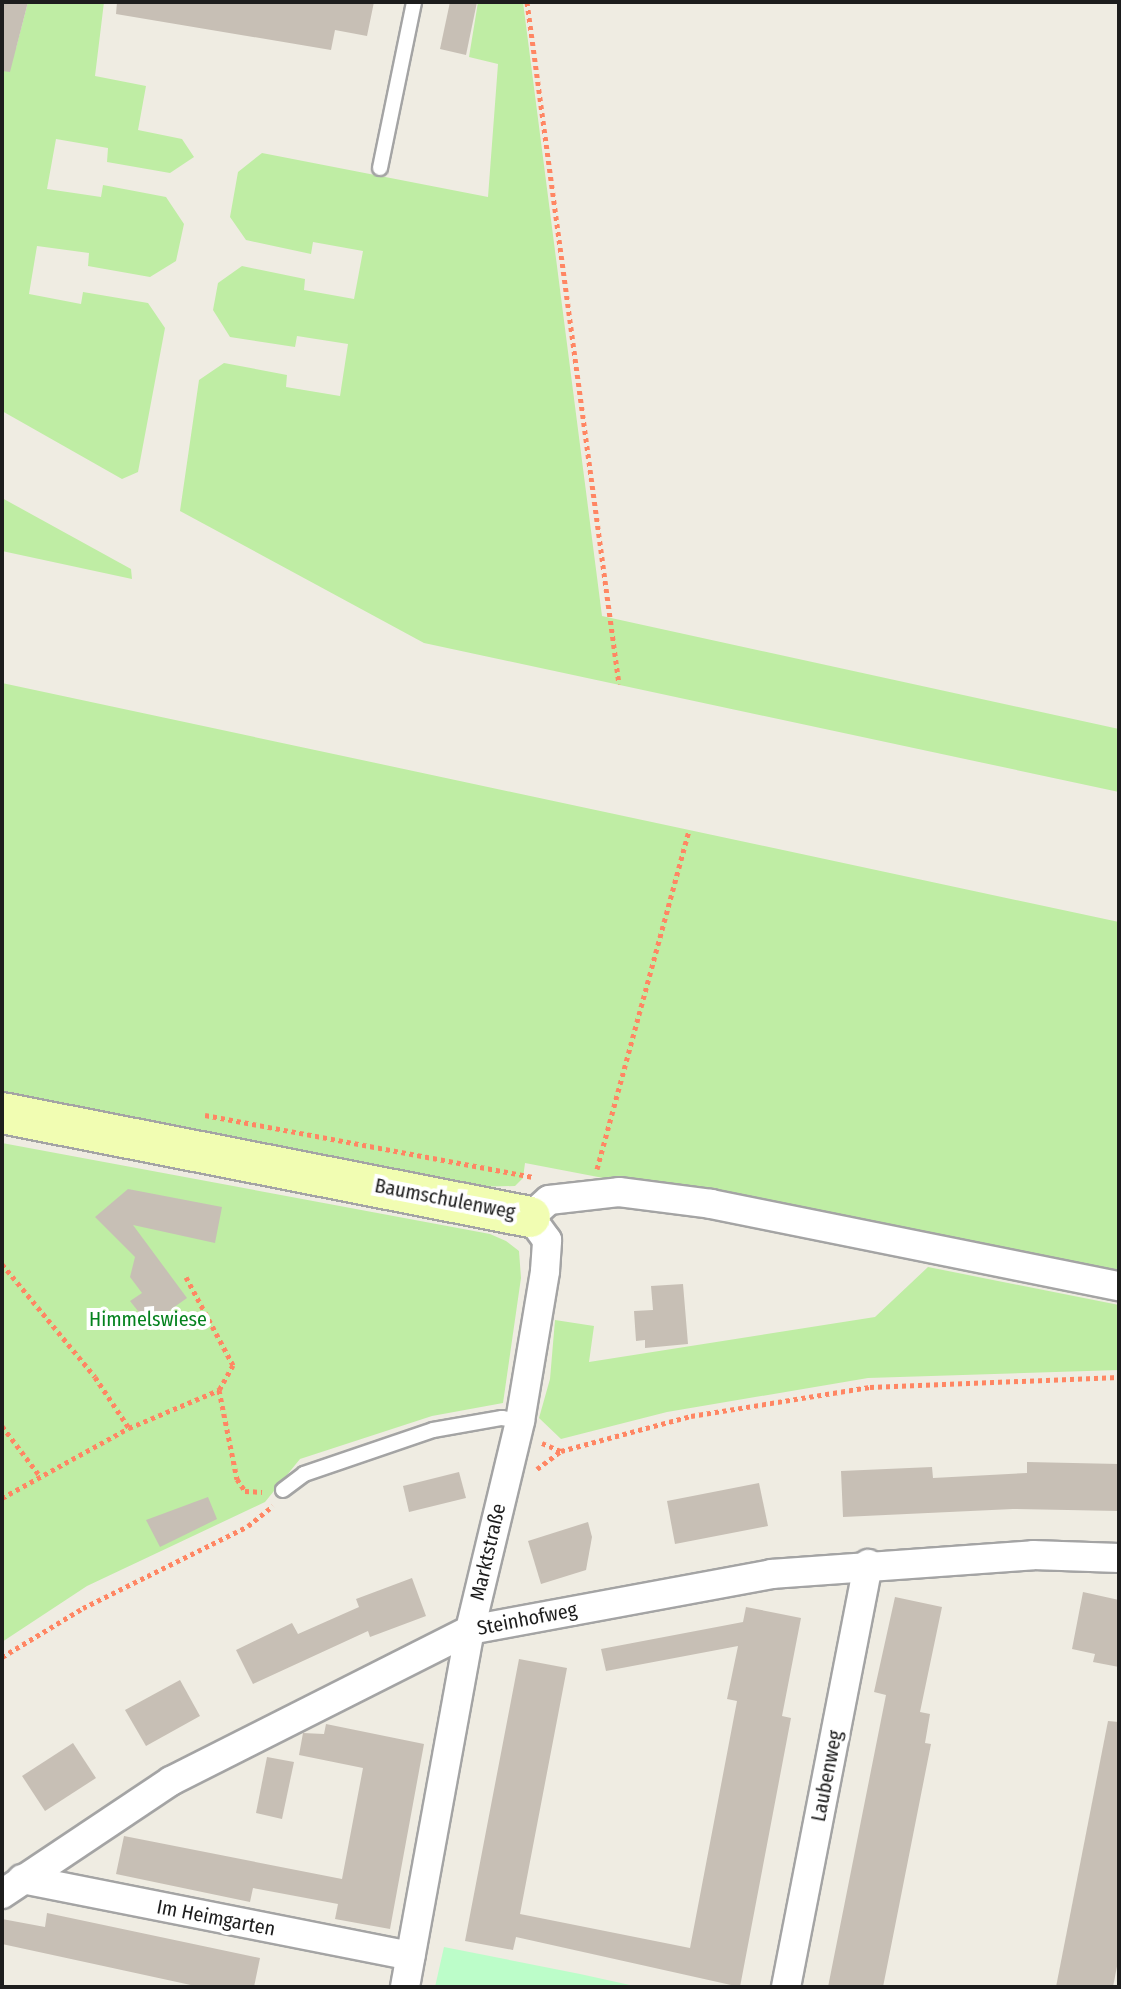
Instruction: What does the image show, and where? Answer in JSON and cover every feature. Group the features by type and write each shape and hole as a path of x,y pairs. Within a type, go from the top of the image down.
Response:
{"street":[{"name":"Baumschulenweg","path":"2,1113 530,1217 549,1200 587,1194 711,1204 1119,1286"},
{"name":"Marktstraße","path":"405,1987 470,1630 520,1421 548,1253 547,1240 530,1217"},
{"name":"Steinhofweg","path":"12,1887 171,1781 470,1630 683,1588 868,1564 1033,1555 1119,1558"},
{"name":"Laubenweg","path":"786,1987 868,1564"},
{"name":"Im Heimgarten","path":"12,1887 410,1956"}],"lane":[{"path":"380,168 414,2"},
{"path":"283,1490 304,1474 433,1430 502,1418 520,1421"}],"path":[{"path":"527,2 619,684"},
{"path":"202,1114 522,1173 587,1194 689,830"},
{"path":"2,1264 129,1428"},
{"path":"2,1498 129,1428 219,1390 233,1365 186,1277"},
{"path":"561,1451 691,1416 870,1387 1119,1377"},
{"path":"219,1390 237,1479 245,1491 283,1490"},
{"path":"2,1426 40,1476"},
{"path":"2,1657 83,1608 248,1526 273,1507 283,1490"}],"green space":[{"path":"28,2 104,2 95,76 146,86 138,130 182,139 194,157 170,173 107,162 108,148 56,139 47,189 101,197 103,185 166,197 184,224 176,261 150,277 88,266 89,253 37,246 29,294 81,304 83,292 148,303 165,328 138,472 122,479 2,411 2,44 16,48"},
{"path":"478,2 523,2 602,616 1119,729 1119,792 424,643 180,511 199,380 224,363 287,375 286,387 340,396 348,344 297,336 295,347 230,337 213,310 218,283 242,266 305,279 304,290 354,299 363,251 313,242 311,254 246,240 230,217 238,172 262,153 488,197 498,64 469,57"},
{"path":"2,498 131,569 132,579 2,551"},
{"path":"2,683 1119,922 1119,1277 525,1163 523,1178 515,1186 474,1187 2,1101"},
{"name":"Himmelswiese","path":"2,1143 490,1234 506,1241 519,1251 521,1278 503,1403 432,1416 300,1459 265,1502 87,1586 2,1642"},
{"path":"928,1267 1119,1305 1119,1370 868,1378 667,1412 561,1439 539,1418 550,1379 555,1320 594,1326 589,1362 875,1317"},
{"path":"444,1947 580,1974 639,1987 435,1987"}],"building":[{"path":"2,2 28,2 10,72 2,71"},
{"path":"117,2 374,2 367,36 335,30 331,50 116,14"},
{"path":"450,2 477,2 466,55 440,49"},
{"path":"128,1189 222,1207 215,1243 133,1225 187,1298 149,1325 130,1301 142,1293 130,1277 135,1257 95,1217"},
{"path":"683,1284 688,1344 645,1348 645,1340 636,1341 634,1311 653,1310 651,1286"},
{"path":"1027,1462 1119,1464 1119,1511 1013,1509 843,1517 841,1471 932,1467 933,1478 1027,1473"},
{"path":"459,1472 466,1498 409,1512 403,1486"},
{"path":"759,1483 768,1526 675,1544 667,1501"},
{"path":"208,1497 217,1519 160,1547 146,1520"},
{"path":"588,1522 592,1537 586,1570 541,1584 528,1541"},
{"path":"412,1578 426,1616 370,1637 368,1631 253,1684 236,1650 292,1623 298,1634 359,1607 356,1599"},
{"path":"1083,1592 1119,1600 1119,1667 1093,1662 1095,1654 1072,1649"},
{"path":"895,1597 942,1607 920,1712 930,1714 925,1743 931,1744 883,1987 828,1987 886,1695 874,1692"},
{"path":"746,1607 801,1618 782,1716 791,1718 740,1987 516,1937 513,1950 465,1941 519,1659 567,1668 520,1914 690,1948 737,1701 727,1699 738,1646 606,1671 601,1649 743,1622"},
{"path":"180,1680 200,1716 146,1746 125,1710"},
{"path":"1108,1721 1119,1722 1119,1956 1113,1987 1056,1987"},
{"path":"326,1724 424,1744 390,1929 335,1919 338,1904 253,1888 250,1902 116,1874 124,1836 342,1879 363,1768 299,1755 303,1733 324,1734"},
{"path":"73,1743 96,1778 45,1811 22,1776"},
{"path":"267,1757 294,1762 282,1819 256,1813"},
{"path":"47,1913 260,1958 254,1987 200,1987 2,1944 2,1919 45,1927"}]}
